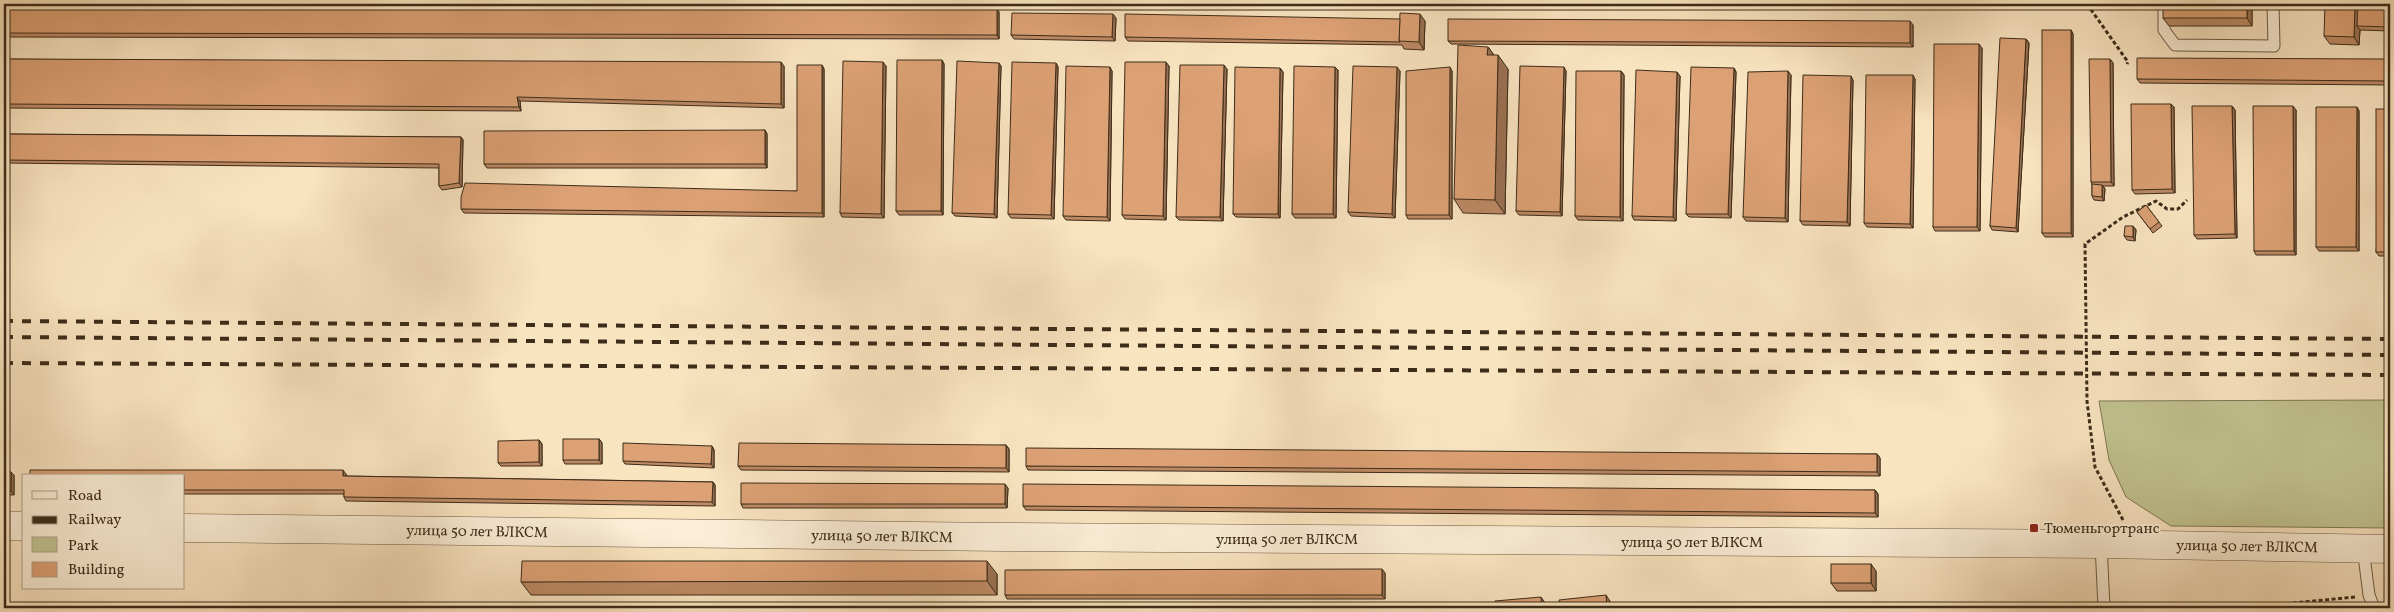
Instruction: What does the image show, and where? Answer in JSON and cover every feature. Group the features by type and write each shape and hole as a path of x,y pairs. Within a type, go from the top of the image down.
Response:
{"street":[{"path":"4,526 22,526"},
{"name":"улица 50 лет ВЛКСМ","path":"185,528 1013,537 2101,544 2390,549"}],"lane":[{"path":"2164,4 2164,30 2176,45 2274,46 2274,4"},
{"path":"2101,544 2104,608"},
{"path":"2363,548 2369,595 2374,608"}],"path":[{"path":"2087,4 2128,62 2127,64"},
{"path":"2131,520 2123,520 2095,467 2087,401 2085,244 2123,217 2156,201 2167,209 2178,209 2187,200"},
{"path":"2241,608 2369,595"}],"green space":[{"path":"2390,400 2390,528 2171,526 2126,497 2109,460 2099,401"}],"building":[{"path":"2163,4 2247,4 2247,18 2163,18"},
{"path":"2325,4 2355,4 2354,37 2324,36"},
{"path":"2358,4 2390,4 2390,27 2357,26"},
{"path":"4,6 997,8 997,35 4,33"},
{"path":"1012,13 1113,14 1112,37 1011,35"},
{"path":"1400,13 1420,14 1419,42 1399,41"},
{"path":"1125,14 1400,19 1400,42 1125,37"},
{"path":"1448,19 1910,21 1910,43 1448,41"},
{"path":"2042,30 2071,30 2071,233 2042,233"},
{"path":"2000,38 2026,39 2016,228 1990,226"},
{"path":"1934,44 1979,44 1977,227 1933,227"},
{"path":"1458,45 1488,47 1487,55 1498,55 1495,200 1454,199"},
{"path":"2137,58 2390,59 2390,81 2137,79"},
{"path":"4,59 781,62 781,104 517,97 519,107 4,104"},
{"path":"2089,59 2110,59 2111,182 2091,182"},
{"path":"897,60 942,60 941,211 896,211"},
{"path":"843,61 883,62 881,214 840,213"},
{"path":"957,61 999,63 994,214 952,213"},
{"path":"1012,62 1056,63 1051,215 1008,214"},
{"path":"1125,62 1166,62 1163,216 1122,215"},
{"path":"797,65 822,65 822,213 461,209 461,197 465,183 797,191"},
{"path":"1180,65 1224,65 1220,217 1176,217"},
{"path":"1066,66 1110,67 1107,217 1063,216"},
{"path":"1294,66 1335,67 1333,214 1292,214"},
{"path":"1353,66 1397,67 1392,214 1348,212"},
{"path":"1520,66 1564,67 1560,212 1516,211"},
{"path":"1235,67 1280,68 1278,214 1233,214"},
{"path":"1450,67 1449,215 1406,215 1406,71"},
{"path":"1691,67 1734,68 1728,214 1686,214"},
{"path":"1636,70 1677,72 1673,217 1632,216"},
{"path":"1576,71 1621,71 1620,217 1575,216"},
{"path":"1788,71 1785,218 1743,217 1748,72"},
{"path":"1803,75 1851,76 1847,222 1800,221"},
{"path":"1866,75 1913,75 1910,224 1864,223"},
{"path":"2131,104 2171,104 2172,189 2132,190"},
{"path":"2192,106 2232,106 2235,234 2194,235"},
{"path":"2253,106 2293,106 2294,251 2254,251"},
{"path":"2316,107 2357,107 2356,247 2316,247"},
{"path":"2376,109 2390,109 2390,252 2376,252"},
{"path":"765,130 765,164 484,164 484,131"},
{"path":"4,134 461,137 459,183 439,186 439,164 4,160"},
{"path":"2092,184 2102,185 2102,197 2092,196"},
{"path":"2146,205 2159,222 2150,229 2137,212"},
{"path":"2125,226 2133,226 2133,237 2124,236"},
{"path":"563,439 599,439 599,460 563,460"},
{"path":"539,440 539,462 498,463 498,441"},
{"path":"623,443 712,446 711,464 623,461"},
{"path":"739,443 1006,445 1006,468 738,466"},
{"path":"1026,448 1877,454 1877,472 1026,466"},
{"path":"30,470 343,470 343,476 713,482 712,502 344,497 344,490 185,490 185,474 30,474"},
{"path":"4,471 11,472 11,491 4,491"},
{"path":"741,483 1005,484 1005,504 741,504"},
{"path":"1023,484 1875,490 1875,513 1023,506"},
{"path":"522,561 987,561 987,581 521,582"},
{"path":"1831,564 1871,564 1871,583 1831,583"},
{"path":"1382,569 1382,595 1005,595 1005,570"},
{"path":"1606,595 1607,608 1560,608 1559,600"},
{"path":"1541,597 1542,608 1495,608 1495,601"},
{"path":"1478,605 1478,608 1444,608"}],"railway":[{"path":"4,321 2390,339"},
{"path":"4,337 2390,355"},
{"path":"4,363 2390,375"}],"place":[{"name":"Тюменьгортранс","path":"2034,528"}]}
